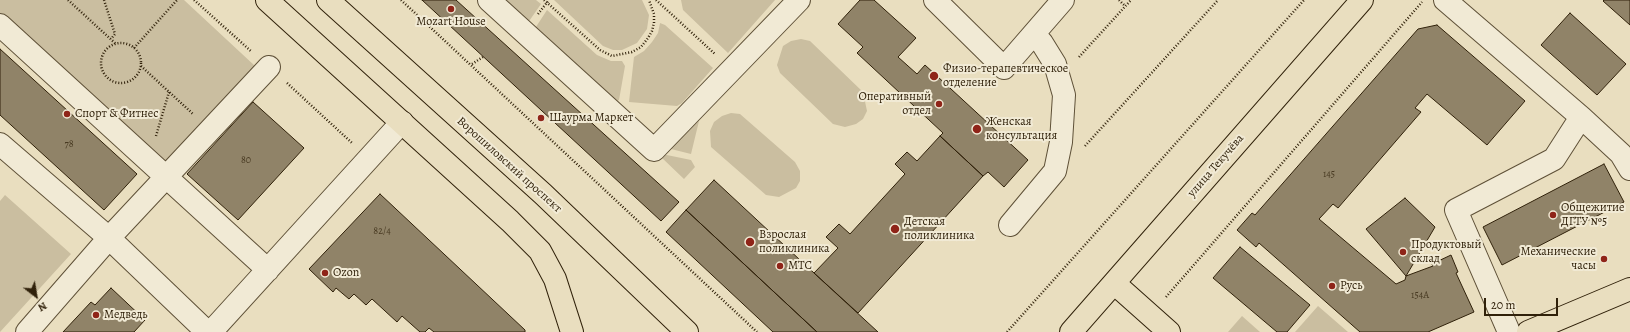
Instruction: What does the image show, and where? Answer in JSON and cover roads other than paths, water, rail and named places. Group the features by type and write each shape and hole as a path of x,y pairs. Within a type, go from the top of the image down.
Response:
{"main road":[{"path":"267,0 510,221 540,251 555,279 572,332"},
{"name":"Ворошиловский проспект","path":"328,0 542,194 687,332"},
{"name":"улица Текучёва","path":"1071,332 1362,0"},
{"path":"1114,283 1164,327"},
{"path":"1528,332 1630,289"}],"lane":[{"path":"489,0 654,150 799,0"},
{"path":"935,0 1004,68 1063,0"},
{"path":"1445,0 1581,117 1621,154 1630,168"},
{"path":"0,25 268,270"},
{"path":"1010,225 1055,171 1062,142 1064,95 1055,64 1042,43 1034,34"},
{"path":"27,332 109,238 167,178 269,67"},
{"path":"1509,332 1456,210 1554,159 1581,117"},
{"path":"211,332 402,122"},
{"path":"2,149 109,238 207,332"}],"place":[{"name":"Mozart House","path":"451,9"},
{"name":"Физио-терапевтическое отделение","path":"934,76"},
{"name":"Оперативный отдел","path":"939,104"},
{"name":"Спорт & Фитнес","path":"67,114"},
{"name":"Шаурма Маркет","path":"541,118"},
{"name":"Женская консультация","path":"977,129"},
{"name":"Общежитие ДГТУ №5","path":"1553,215"},
{"name":"Детская поликлиника","path":"895,229"},
{"name":"Взрослая поликлиника","path":"750,242"},
{"name":"Продуктовый склад","path":"1403,252"},
{"name":"Механические часы","path":"1604,259"},
{"name":"МТС","path":"780,266"},
{"name":"Ozon","path":"325,273"},
{"name":"Русь","path":"1332,286"},
{"name":"Медведь","path":"96,315"}]}
